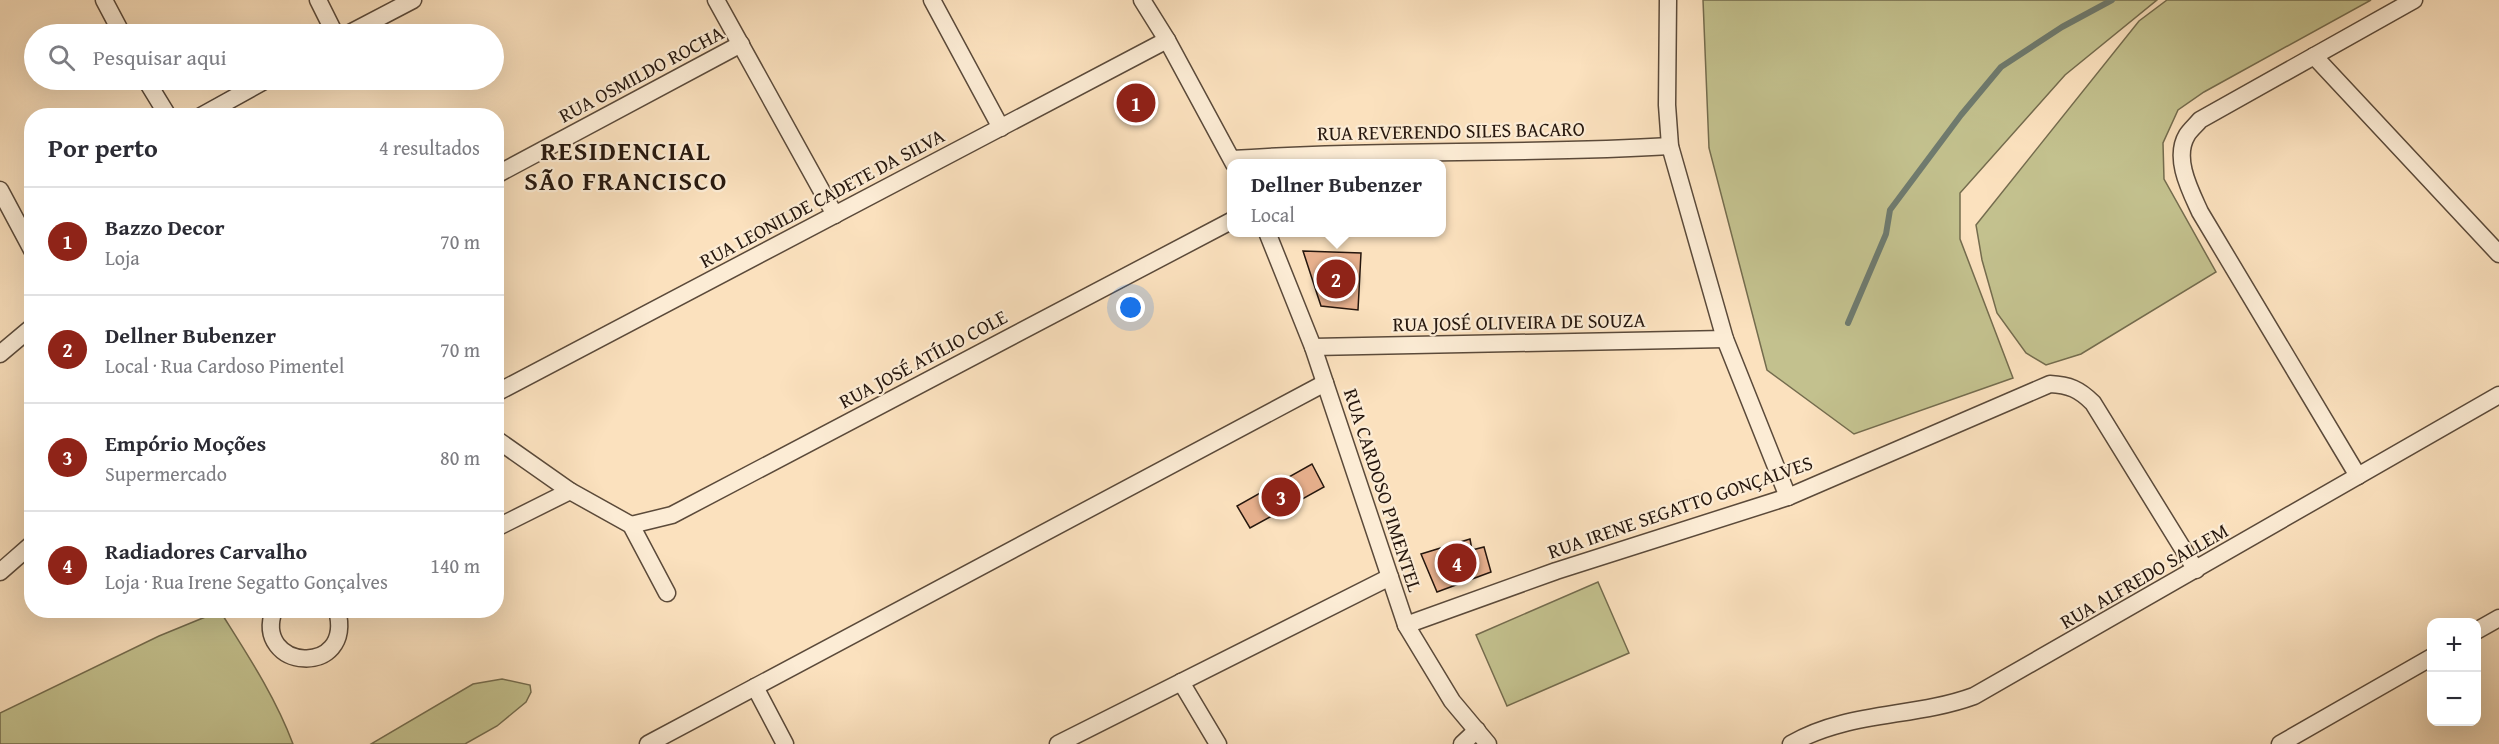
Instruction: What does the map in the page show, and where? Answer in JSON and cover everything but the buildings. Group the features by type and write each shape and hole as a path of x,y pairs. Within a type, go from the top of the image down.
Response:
{"street":[{"path":"104,0 117,24"},
{"path":"318,0 330,24"},
{"path":"367,24 413,0"},
{"path":"716,0 835,215"},
{"path":"932,0 1001,128"},
{"path":"1142,0 1167,40 1232,159"},
{"path":"1668,0 1667,105 1670,146 1725,339 1788,497"},
{"path":"2358,476 2200,212 2187,184 2182,158 2186,136 2200,120 2414,0"},
{"name":"RUA LEONILDE CADETE DA SILVA","path":"504,389 1167,40"},
{"name":"RUA OSMILDO ROCHA","path":"504,171 741,44"},
{"path":"2314,56 2499,254"},
{"path":"152,90 163,108"},
{"path":"215,108 248,90"},
{"name":"RUA REVERENDO SILES BACARO","path":"1254,159 1306,154 1597,150 1670,146"},
{"path":"0,190 24,235"},
{"name":"RUA JOSÉ ATÍLIO COLE","path":"630,525 672,514 1227,223"},
{"name":"RUA CARDOSO PIMENTEL","path":"1269,237 1314,347 1406,625 1452,701 1488,744"},
{"path":"0,354 24,334"},
{"name":"RUA JOSÉ OLIVEIRA DE SOUZA","path":"1314,347 1725,339"},
{"path":"648,744 1325,383"},
{"name":"RUA IRENE SEGATTO GONÇALVES","path":"1406,625 1556,571 1788,497 2050,384 2066,384 2081,390 2093,403 2196,570"},
{"name":"RUA ALFREDO SALLEM","path":"1791,744 1816,730 1837,724 1950,705 1974,696 2499,395"},
{"path":"504,445 570,491 630,525 667,592"},
{"path":"504,524 570,491"},
{"path":"0,572 24,551"},
{"path":"1058,744 1390,577"},
{"path":"273,618 271,628 278,646 293,658 303,660 322,655 336,641 339,618"},
{"path":"2481,628 2499,618"},
{"path":"2280,744 2427,660"},
{"path":"1181,682 1218,744"},
{"path":"755,687 784,744"},
{"path":"1462,744 1477,730"}],"shaded area":[{"path":"1703,0 2157,0 2065,75 1960,193 1960,239 2013,378 1854,434 1767,370 1709,148"},
{"path":"2167,0 2371,0 2204,92 2178,110 2163,143 2164,179 2216,272 2081,354 2046,365 2026,353 1997,313 1982,260 1976,225 2139,21"},
{"path":"1598,582 1629,653 1507,706 1476,635"},
{"path":"203,618 224,618 269,692 293,744 0,744 0,713 159,636"},
{"path":"502,679 530,685 531,692 526,702 497,726 465,744 371,744 473,684"}],"waterway":[{"path":"1848,323 1886,234 1890,210 1961,115 2001,67 2062,27 2112,0"}],"place":[{"name":"Bazzo Decor","path":"1136,103"},
{"name":"Dellner Bubenzer","path":"1336,279"},
{"name":"Empório Moções","path":"1281,497"},
{"name":"Radiadores Carvalho","path":"1457,563"}],"district":[{"name":"RESIDENCIAL SÃO FRANCISCO","path":"626,166"}]}
